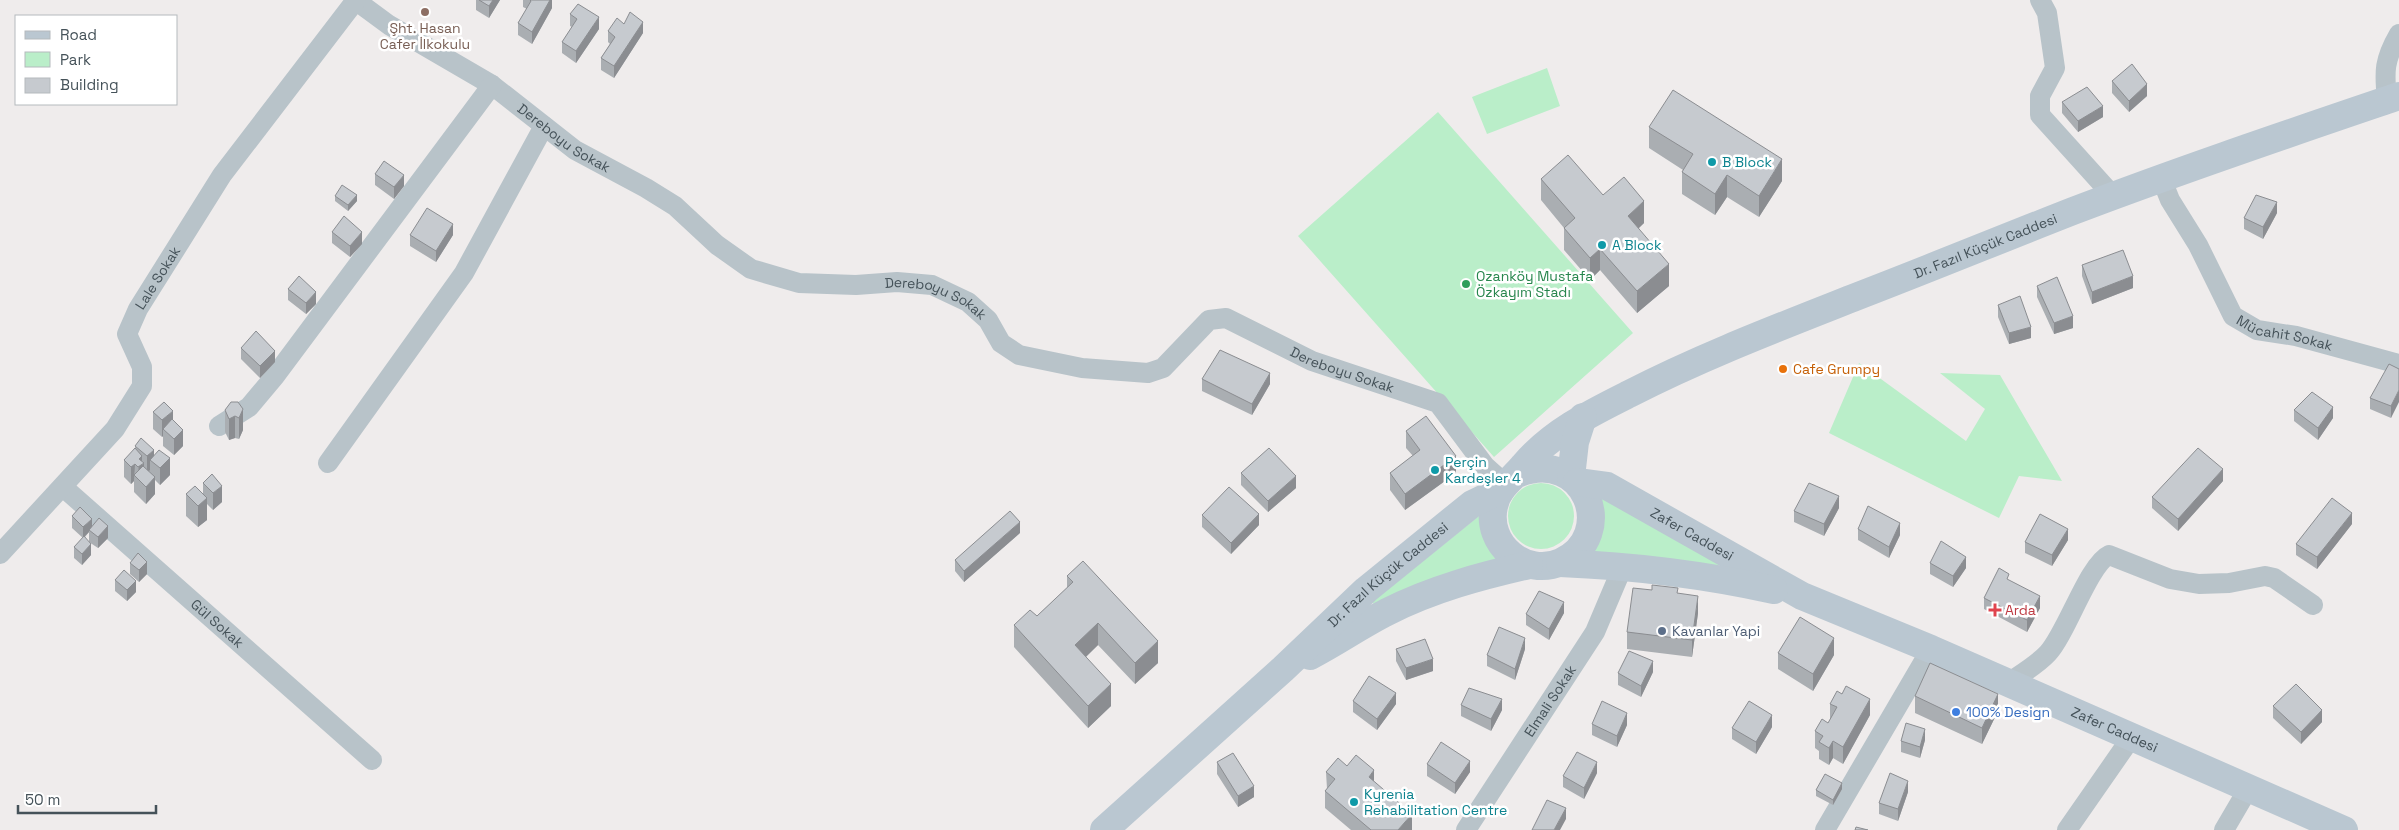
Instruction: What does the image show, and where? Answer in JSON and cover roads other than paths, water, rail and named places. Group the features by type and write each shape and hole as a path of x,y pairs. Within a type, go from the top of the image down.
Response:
{"street":[{"name":"Dereboyu Sokak","path":"355,0 389,25 492,85 575,150 646,188 675,206 718,245 751,269 800,283 856,285 897,282 932,285 968,302 988,320 1001,343 1019,355 1082,368 1148,373 1163,368 1209,320 1226,318 1312,361 1438,403 1485,466 1508,483"},
{"name":"Lale Sokak","path":"0,554 116,430 142,386 142,368 127,334 138,309 222,175 355,0"},
{"path":"2040,0 2047,13 2055,68 2040,96 2040,115 2114,197"},
{"path":"2393,98 2385,78 2387,54 2399,34"},
{"path":"219,426 249,407 275,376 492,85"},
{"name":"Dr. Fazıl Küçük Caddesi","path":"1104,830 1283,669 1366,590 1472,504 1508,483 1534,454 1583,417 1662,377 1768,332 2114,197 2393,98"},
{"path":"328,463 464,273 544,126"},
{"name":"Mücahit Sokak","path":"2162,180 2170,200 2198,245 2233,316 2257,330 2304,338 2399,364"},
{"path":"1574,479 1575,442 1583,417"},
{"path":"1544,468 1558,470 1574,479 1586,496 1591,511 1590,527 1584,542 1574,554 1560,563 1545,566 1529,565 1509,553 1496,535 1492,520 1494,504 1508,483 1530,469 1544,468"},
{"name":"Zafer Caddesi","path":"1574,479 1608,486 1802,596 2008,683 2344,830"},
{"name":"Gül Sokak","path":"63,487 372,760"},
{"path":"2008,683 2049,652 2100,563 2110,555 2170,579 2199,584 2229,583 2265,576 2274,578 2313,605"},
{"name":"Zafer Caddesi","path":"1560,563 1623,566 1710,576 1802,596"},
{"name":"Dr. Fazıl Küçük Caddesi","path":"1283,669 1388,611 1473,578 1529,565"},
{"name":"Elmali Sokak","path":"1466,830 1595,632 1623,566"},
{"path":"1825,830 1930,650"},
{"path":"2067,830 2131,738"},
{"path":"2224,830 2248,789"}],"place":[{"name":"Şht. Hasan Cafer İlkokulu","path":"425,12"},
{"name":"B Block","path":"1712,162"},
{"name":"A Block","path":"1602,245"},
{"name":"Ozanköy Mustafa Özkayım Stadı","path":"1466,284"},
{"name":"Cafe Grumpy","path":"1783,369"},
{"name":"Perçin Kardeşler 4","path":"1435,470"},
{"name":"Arda","path":"1995,610"},
{"name":"Kavanlar Yapi","path":"1662,631"},
{"name":"100% Design","path":"1956,712"},
{"name":"Kyrenia Rehabilitation Centre","path":"1354,802"}]}
